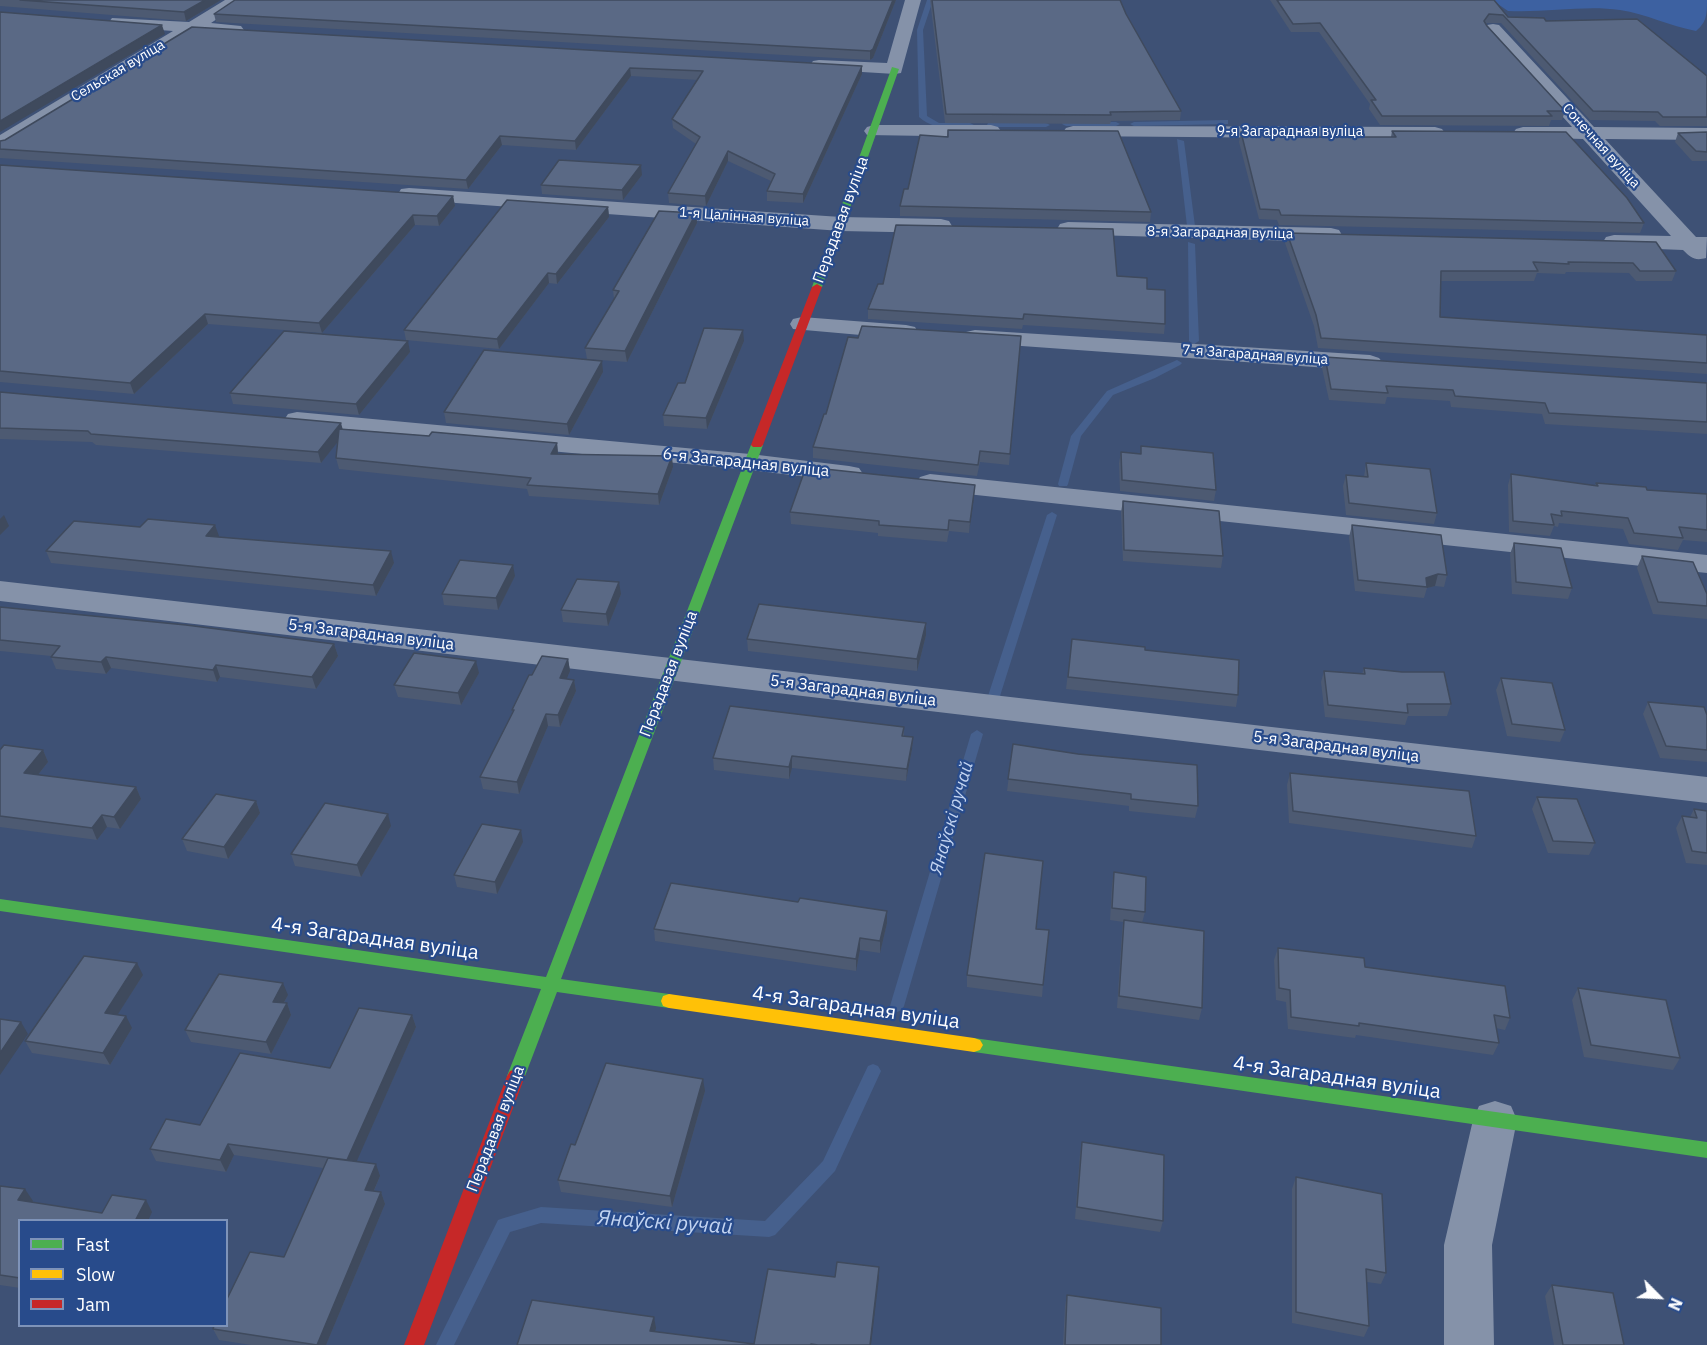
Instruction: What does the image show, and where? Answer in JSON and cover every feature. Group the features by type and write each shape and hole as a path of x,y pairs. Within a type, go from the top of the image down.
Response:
{"street":[{"name":"Сельская вуліца","path":"0,143 237,0"},
{"name":"Перадавая вуліца","path":"414,1345 841,224 896,69 913,0"},
{"path":"98,21 255,32"},
{"name":"Сонечная вуліца","path":"1493,29 1590,133 1699,244 1707,264"},
{"path":"805,64 896,69"},
{"path":"874,131 1005,132"},
{"name":"9-я Загарадная вуліца","path":"1053,132 1448,133"},
{"path":"1508,133 1707,134"},
{"name":"1-я Цалінная вуліца","path":"390,193 841,224"},
{"path":"841,224 960,227"},
{"name":"8-я Загарадная вуліца","path":"1044,229 1355,236"},
{"path":"1594,242 1699,244"},
{"name":"7-я Загарадная вуліца","path":"802,324 1395,365"},
{"name":"6-я Загарадная вуліца","path":"274,418 750,462 890,479 1707,564"},
{"name":"5-я Загарадная вуліца","path":"0,591 1707,790"},
{"name":"4-я Загарадная вуліца","path":"0,905 1707,1150"},
{"path":"1469,1345 1468,1245 1495,1120"}],"shaded area":[{"path":"1483,0 1707,0 1707,5 1704,21 1696,31 1620,10 1593,8 1508,11 1495,2"}],"building":[{"path":"20,0 205,0 184,12"},
{"path":"235,0 893,0 873,49 870,51 214,14"},
{"path":"932,0 1120,0 1181,111 1110,112 1111,115 946,114"},
{"path":"1277,0 1494,0 1508,17 1544,18 1546,21 1637,19 1707,76 1707,117 1663,117 1658,112 1593,111 1503,15 1489,14 1484,21 1487,26 1565,111 1547,111 1552,116 1382,116 1371,100 1376,100 1320,23 1293,24"},
{"path":"0,12 162,25 0,121"},
{"path":"192,27 862,66 803,194 767,191 775,174 728,151 705,196 668,193 700,137 672,119 703,71 630,68 575,141 500,136 466,180 0,149 0,141"},
{"path":"948,130 1118,131 1151,212 900,206 904,189 908,189 920,135 948,137"},
{"path":"1392,131 1566,132 1627,198 1644,223 1281,215 1279,210 1260,209 1241,132 1287,134 1288,137 1396,137"},
{"path":"1707,132 1707,152 1696,151 1678,133"},
{"path":"559,160 641,165 622,190 541,185"},
{"path":"0,165 453,196 437,216 413,215 319,323 205,314 130,383 0,371"},
{"path":"507,200 608,207 556,274 548,273 497,339 404,330"},
{"path":"659,211 696,213 625,351 585,348 619,291 613,290"},
{"path":"896,225 1113,229 1117,276 1147,278 1147,289 1165,290 1165,324 1024,314 1023,319 868,309 878,284 883,284"},
{"path":"1287,233 1656,242 1676,271 1640,271 1633,263 1533,262 1538,271 1441,271 1440,317 1707,335 1707,363 1321,338 1316,315"},
{"path":"862,326 1021,336 1010,454 980,451 978,465 813,447 824,414 826,414 848,337 858,338"},
{"path":"704,328 743,330 706,418 663,415 678,383 685,383"},
{"path":"284,331 408,341 356,404 230,393"},
{"path":"484,350 602,361 567,424 444,412"},
{"path":"1325,357 1707,383 1707,422 1549,413 1545,403 1455,396 1453,390 1386,386 1388,393 1331,389"},
{"path":"0,392 341,423 318,452 91,434 88,431 0,428"},
{"path":"339,429 429,436 432,432 557,443 551,454 672,456 658,494 527,485 531,478 336,458"},
{"path":"1141,446 1213,453 1216,490 1122,480 1121,452 1141,454"},
{"path":"1366,463 1430,469 1437,513 1349,503 1346,475 1368,477"},
{"path":"806,467 975,485 970,522 949,520 948,530 879,525 879,521 790,512"},
{"path":"1511,474 1598,486 1596,483 1646,487 1647,490 1707,494 1707,530 1679,527 1683,538 1634,533 1628,518 1561,511 1562,516 1551,514 1554,525 1513,521"},
{"path":"1123,501 1219,511 1223,556 1124,550"},
{"path":"148,519 215,525 206,536 391,551 373,585 46,551 74,521 140,527"},
{"path":"1352,525 1441,535 1447,575 1438,574 1426,578 1427,587 1358,580"},
{"path":"1514,543 1561,548 1572,588 1516,582"},
{"path":"1642,556 1693,562 1707,594 1707,606 1658,602"},
{"path":"460,560 513,565 496,598 442,594"},
{"path":"577,579 619,582 606,614 561,610"},
{"path":"759,604 926,623 917,659 747,639"},
{"path":"0,607 186,625 334,644 312,677 216,665 213,670 106,657 101,662 51,657 60,646 0,640"},
{"path":"1072,639 1145,647 1145,650 1239,660 1238,695 1068,677"},
{"path":"414,653 476,661 458,693 394,685"},
{"path":"542,656 568,659 560,678 574,680 558,715 546,714 517,782 480,777 529,675 532,675"},
{"path":"1364,668 1402,672 1444,672 1451,704 1407,704 1408,713 1328,705 1324,671 1365,674"},
{"path":"1501,678 1552,683 1565,730 1512,724"},
{"path":"1648,702 1704,707 1707,715 1707,750 1666,746"},
{"path":"730,706 904,727 902,736 913,737 907,769 792,756 789,767 713,758"},
{"path":"1013,744 1078,754 1197,765 1198,806 1131,799 1131,794 1008,779"},
{"path":"4,745 43,750 24,773 136,787 114,817 102,815 92,828 0,816 0,750"},
{"path":"1290,773 1469,791 1476,836 1293,811"},
{"path":"216,794 256,801 224,847 182,839"},
{"path":"1537,797 1577,799 1595,843 1553,841"},
{"path":"325,803 388,814 357,865 291,854"},
{"path":"1694,809 1707,811 1707,853 1692,851 1682,816 1697,818"},
{"path":"482,824 521,830 495,882 454,875"},
{"path":"985,853 1043,861 1036,929 1049,930 1043,985 967,975"},
{"path":"1114,872 1146,877 1145,912 1112,908"},
{"path":"671,883 798,902 800,898 887,911 880,941 860,938 856,959 654,929"},
{"path":"1124,920 1204,931 1202,1008 1119,996"},
{"path":"1278,948 1364,958 1365,967 1505,986 1510,1018 1494,1015 1499,1043 1359,1023 1359,1026 1291,1017 1290,990 1279,988"},
{"path":"84,956 137,963 105,1013 126,1016 103,1053 25,1041"},
{"path":"219,974 283,983 273,1002 287,1003 266,1042 185,1030"},
{"path":"1578,988 1666,1000 1680,1058 1591,1045"},
{"path":"359,1008 412,1015 347,1160 228,1144 220,1160 150,1149 166,1119 200,1125 240,1053 330,1068"},
{"path":"0,1019 21,1022 0,1053"},
{"path":"606,1063 703,1079 670,1196 558,1180 571,1144 575,1145"},
{"path":"1082,1142 1164,1155 1163,1221 1077,1207"},
{"path":"328,1158 376,1164 365,1190 381,1192 317,1345 213,1329 214,1327 228,1327 228,1297 250,1252 284,1257"},
{"path":"1296,1177 1382,1194 1386,1273 1366,1269 1369,1326 1296,1312"},
{"path":"0,1186 25,1189 18,1200 102,1213 112,1195 146,1200 136,1219 18,1219 18,1278 0,1275"},
{"path":"837,1262 879,1267 870,1345 517,1345 532,1300 654,1317 650,1331 754,1344 768,1269 835,1277"},
{"path":"1552,1285 1613,1293 1624,1345 1563,1345"},
{"path":"1067,1295 1161,1308 1161,1345 1065,1345"}],"waterway":[{"path":"930,0 920,30 923,117 939,125 970,125"},
{"name":"Янаўскі ручай","path":"1134,124 1225,122"},
{"path":"1066,124 1116,124"},
{"path":"991,125 1046,125"},
{"name":"Янаўскі ручай","path":"1180,141 1191,226"},
{"name":"Янаўскі ручай","path":"1191,244 1194,341"},
{"name":"Янаўскі ручай","path":"1063,484 1076,436 1110,393 1177,363"},
{"name":"Янаўскі ручай","path":"994,696 1052,515"},
{"name":"Янаўскі ручай","path":"897,1006 977,734"},
{"name":"Янаўскі ручай","path":"445,1345 504,1226 541,1215 769,1229 829,1166 873,1071"}],"traffic: fast":[{"path":"817,287 895,69"},
{"path":"516,1076 757,445"},
{"path":"0,905 669,1001"},
{"path":"974,1045 1707,1150"}],"traffic: slow":[{"path":"669,1001 974,1045"}],"traffic: jam":[{"path":"757,445 817,287"},
{"path":"414,1345 516,1076"}]}
